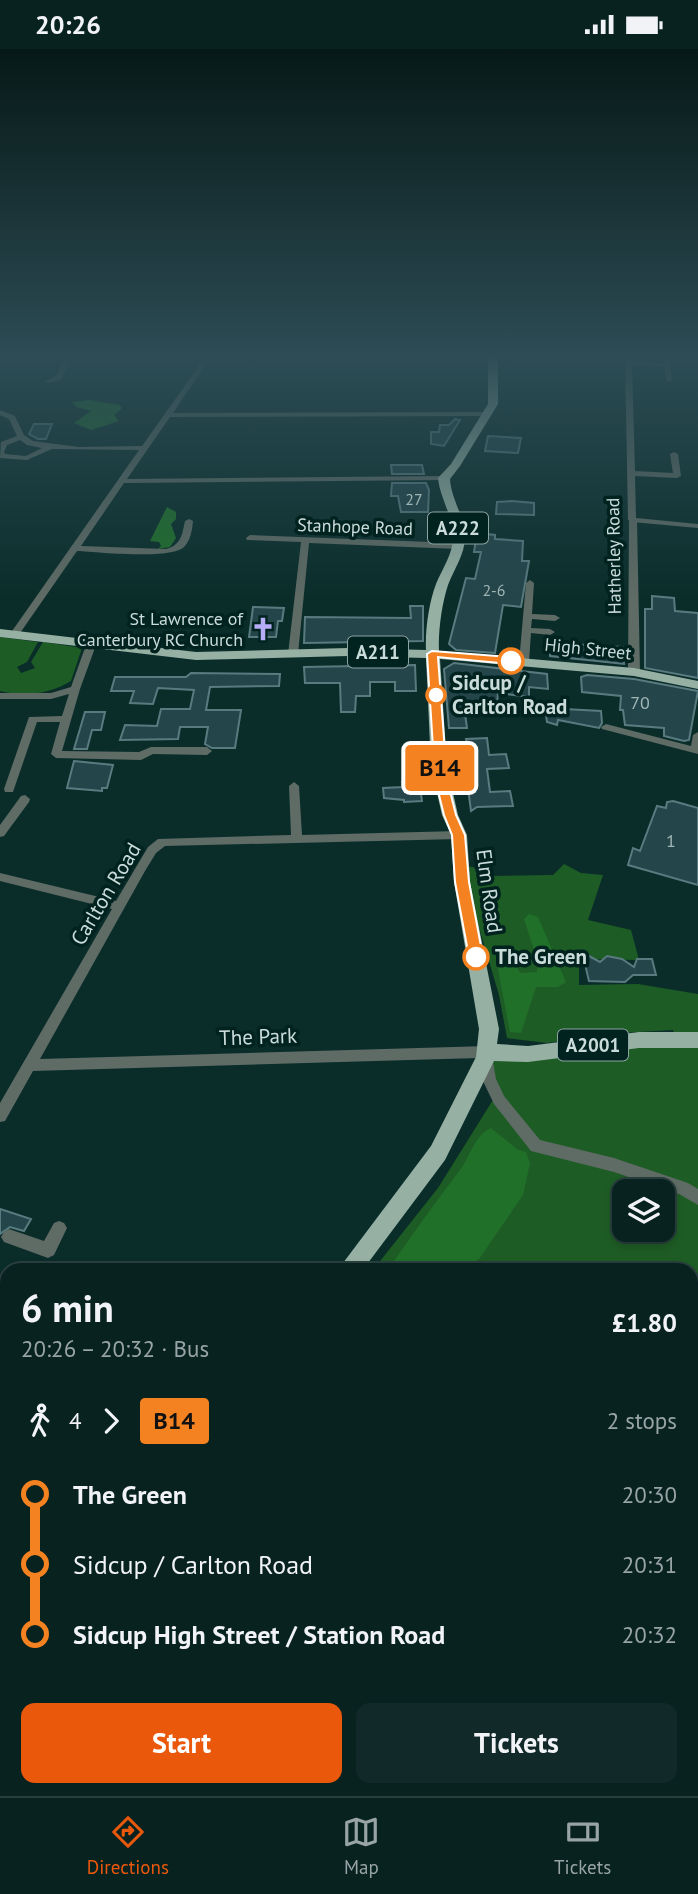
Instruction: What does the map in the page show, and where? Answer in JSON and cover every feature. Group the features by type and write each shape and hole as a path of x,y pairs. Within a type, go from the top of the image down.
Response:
{"main road":[{"path":"444,478 473,437"},
{"name":"A222","path":"432,654 441,587 458,546 458,526 445,491 444,478"},
{"name":"A211","path":"0,632 196,656 432,654"},
{"name":"High Street","path":"432,654 634,673 698,685"},
{"name":"Elm Road","path":"432,654 441,779 458,835 462,882 489,1029 488,1063"},
{"name":"A2001","path":"488,1063 639,1040 698,1040"},
{"path":"354,1263 438,1153 488,1063"}],"street":[{"path":"51,447 26,459 3,456 0,452 4,444 21,437 32,444 51,447 144,448"},
{"path":"15,634 152,437"},
{"name":"Hatherley Road","path":"630,437 634,673"},
{"path":"674,454 678,486"},
{"path":"631,473 677,476"},
{"path":"123,481 444,478"},
{"path":"632,520 698,526"},
{"path":"76,548 166,552 176,550 186,541 189,521"},
{"name":"Stanhope Road","path":"250,538 458,546"},
{"path":"293,654 305,540"},
{"path":"524,662 530,583"},
{"path":"527,615 555,618"},
{"path":"527,630 550,632"},
{"path":"91,645 56,754 141,756 151,750 207,751"},
{"path":"0,696 51,695 75,689"},
{"path":"9,789 33,719 67,719"},
{"path":"606,727 696,751 698,735"},
{"path":"294,786 297,839"},
{"path":"0,833 25,799"},
{"name":"Carlton Road","path":"0,1117 119,906 152,850 162,842 458,835"},
{"path":"0,877 119,906"},
{"path":"488,1063 499,1100 536,1146 614,1165 683,1188 698,1198"},
{"name":"The Park","path":"29,1065 488,1063"},
{"path":"9,1237 48,1250 59,1228"}],"green space":[{"path":"167,507 176,512 176,519 171,524 176,538 170,547 158,549 161,546 159,542 150,541"},
{"path":"0,637 38,642 27,662 17,667 21,673 35,668 31,662 43,642 82,648 71,681 37,693 0,691"},
{"path":"564,864 581,873 603,875 588,920 631,930 639,960 579,959 579,985 638,984 698,994 698,1263 379,1263 438,1188 496,1095 488,1052 675,1038 673,1030 620,1033 547,1043 507,1038 499,995 461,866 473,867 489,876 553,875"},
{"path":"529,914 538,917 566,982 558,987 536,987 521,1033 510,1032 497,964 512,957 520,973 537,972 538,962 524,919"},
{"path":"491,1128 518,1150 526,1152 530,1163 523,1195 479,1259 474,1263 393,1263 460,1170 485,1131"}],"building":[{"path":"431,437 450,437 444,446 431,444"},
{"path":"488,437 521,438 518,453 485,451"},
{"path":"391,465 422,465 424,474 392,474"},
{"path":"392,483 426,483 429,490 428,512 401,512 398,496 391,496"},
{"path":"497,502 534,503 534,515 496,514"},
{"path":"477,533 495,535 495,539 523,541 522,561 529,561 521,607 503,605 495,653 456,650 449,644 466,578 475,579 481,552 474,552"},
{"path":"652,596 674,598 675,611 698,613 698,678 645,668 645,609 652,609"},
{"path":"410,606 423,606 423,641 304,643 305,617 411,618"},
{"name":"St Lawrence of Canterbury RC Church","path":"253,607 284,608 282,621 278,621 276,637 249,637"},
{"path":"550,643 623,647 624,664 550,656"},
{"path":"454,663 547,674 548,689 529,687 529,697 498,693 497,703 482,702 482,705 464,706 467,728 449,728 444,669"},
{"path":"415,665 416,691 395,691 395,682 370,682 370,696 356,696 355,712 341,712 340,683 305,683 304,667"},
{"path":"191,673 280,674 279,686 210,687 206,710 241,710 235,748 212,748 205,744 208,727 180,727 178,739 120,740 125,725 157,726 161,709 190,709 194,690 158,688 153,704 130,703 134,691 111,691 115,677 186,677"},
{"path":"587,675 634,679 698,691 689,740 664,736 664,728 625,725 623,710 620,710 621,696 582,692 581,677"},
{"path":"545,708 601,711 602,723 599,728 558,720 557,725 547,722"},
{"path":"85,712 105,712 101,730 92,730 87,749 74,749"},
{"path":"487,738 489,755 506,754 509,768 487,769 490,792 510,791 513,806 477,807 471,811 463,750 468,750 466,739"},
{"path":"74,761 113,765 107,788 102,788 102,791 67,788"},
{"path":"419,781 422,801 404,802 384,798 383,788 403,787 402,782"},
{"path":"673,801 698,808 698,885 628,865 633,848 640,851 657,806 666,808 667,802"},
{"path":"589,956 600,962 607,956 622,959 634,967 637,959 652,959 656,975 633,975 625,982 589,981 584,960"},
{"path":"0,1209 31,1219 24,1231 10,1227 0,1234"}],"bus line":[{"name":"B14","path":"476,957 462,882 458,835 450,815 439,766 432,654 511,661"}],"place":[{"name":"St Lawrence of Canterbury RC Church","path":"263,629"},
{"name":"Sidcup / Carlton Road","path":"436,695"},
{"name":"The Green","path":"476,957"}]}
